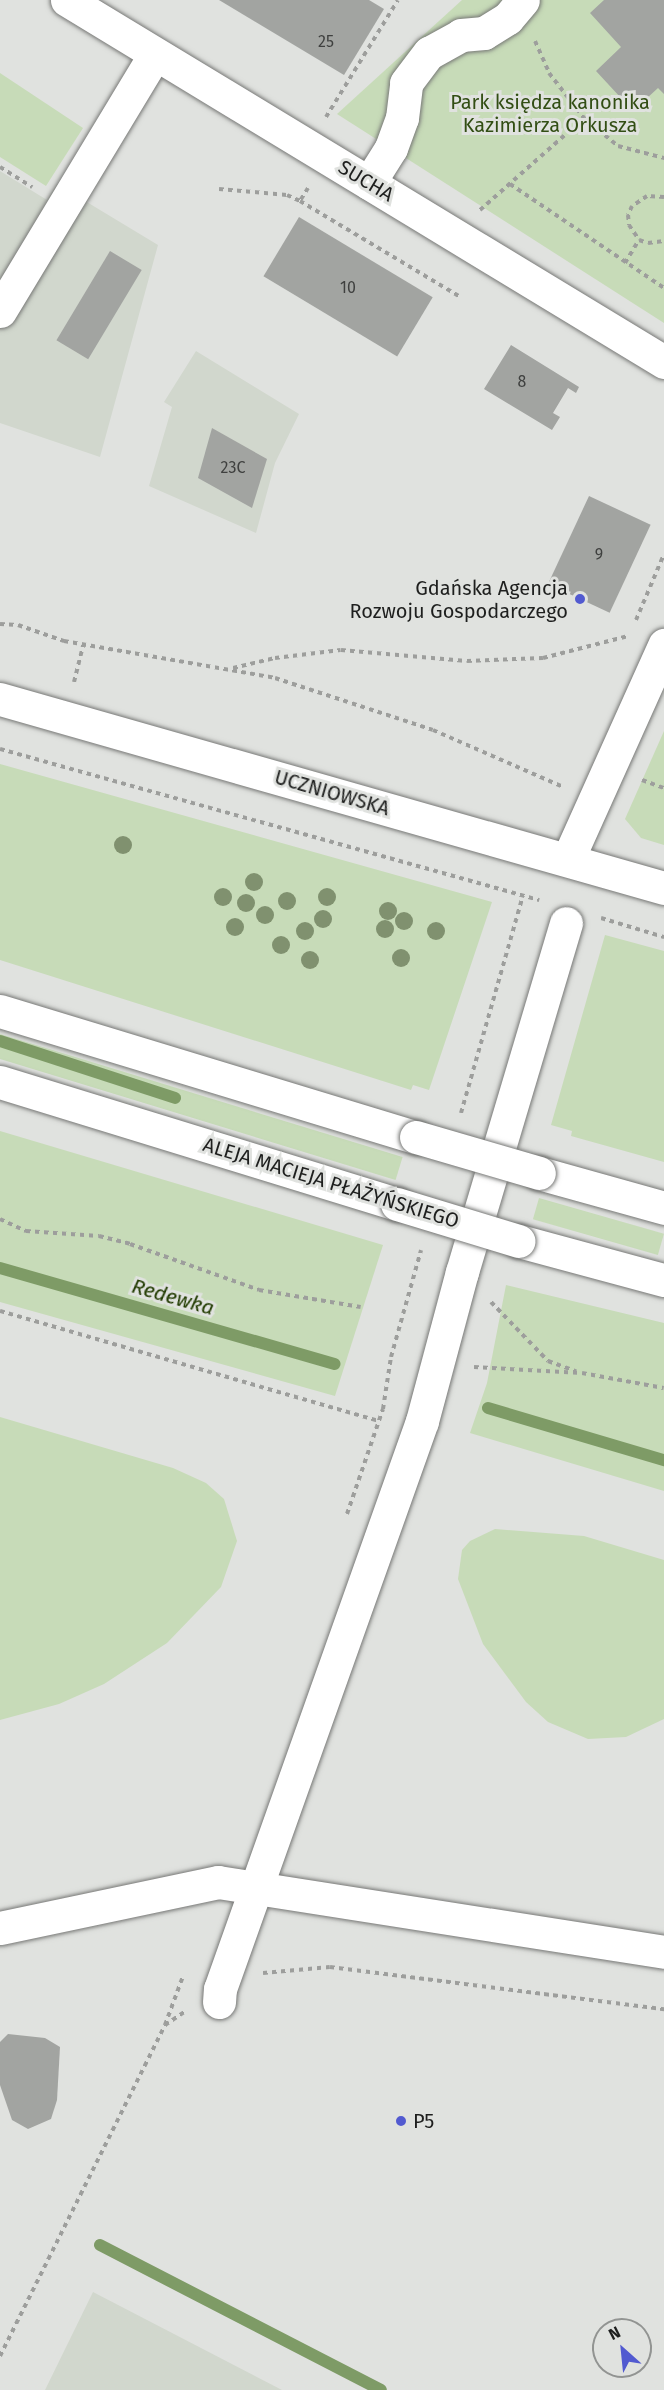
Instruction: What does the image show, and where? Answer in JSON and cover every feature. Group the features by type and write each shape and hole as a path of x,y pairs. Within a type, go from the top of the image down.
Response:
{"street":[{"name":"SUCHA","path":"67,0 664,362"},
{"path":"369,183 391,148 402,118 406,83 429,53 461,35 484,33 508,18 521,3"},
{"path":"0,311 155,54"},
{"path":"568,859 592,801 664,645"},
{"name":"UCZNIOWSKA","path":"0,699 664,888"},
{"path":"219,2002 220,1989 422,1421 460,1277 566,923"},
{"path":"0,1011 416,1137 664,1208"},
{"name":"ALEJA MACIEJA PŁAŻYŃSKIEGO","path":"0,1082 519,1241 664,1280"},
{"path":"0,1928 218,1882 255,1891 664,1952"}],"path":[{"path":"334,105 398,0"},
{"path":"521,3 549,73 584,118 618,146 663,159"},
{"path":"471,219 584,118"},
{"path":"300,201 326,158"},
{"path":"0,166 37,189"},
{"path":"510,184 664,288"},
{"path":"219,189 287,195 459,296"},
{"path":"664,197 647,196 632,206 628,225 639,240 648,243 664,241"},
{"path":"625,262 639,240"},
{"path":"0,624 18,625 83,645 275,678 355,702 433,730 592,801"},
{"path":"230,669 275,658 341,650 467,661 543,658 629,636"},
{"path":"73,687 83,645"},
{"path":"0,748 523,896 465,1101"},
{"path":"0,1219 26,1231 99,1236 260,1290 361,1307"},
{"path":"383,1409 391,1357 418,1259"},
{"path":"460,1277 506,1314 523,1339 548,1361 582,1373"},
{"path":"0,1311 379,1421"},
{"path":"439,1357 482,1369 582,1373 664,1388"},
{"path":"330,1967 664,2009"}],"shaded area":[{"path":"0,171 47,200 57,184 158,245 100,457 0,423"},
{"path":"196,351 299,414 275,463 256,533 149,486 172,407 164,402"},
{"path":"93,2292 282,2390 45,2390"}],"green space":[{"name":"Park księdza kanonika Kazimierza Orkusza","path":"462,0 664,0 664,323 337,114"},
{"path":"0,73 83,128 46,186 0,157"},
{"path":"664,731 664,845 641,838 625,819"},
{"path":"0,764 492,902 429,1090 413,1085 411,1090 0,960"},
{"path":"605,935 664,951 664,1162 571,1136 572,1131 551,1125"},
{"path":"0,1034 403,1157 396,1180 0,1059"},
{"path":"0,1131 383,1245 335,1396 0,1302"},
{"path":"539,1198 664,1234 658,1255 533,1219"},
{"path":"506,1285 664,1323 664,1491 470,1433 487,1383"},
{"path":"0,1417 173,1468 206,1483 224,1499 237,1541 221,1587 167,1643 104,1684 59,1704 0,1720"},
{"path":"495,1529 584,1536 664,1560 664,1719 626,1737 588,1739 548,1722 526,1702 483,1644 458,1579 462,1550 470,1541"}],"building":[{"path":"219,0 369,0 384,9 344,75"},
{"path":"604,0 664,0 664,94 658,88 633,111 596,71 621,47 590,13"},
{"path":"299,217 433,297 397,356 263,276"},
{"path":"110,251 142,270 88,359 56,340"},
{"path":"511,345 579,387 576,393 568,388 553,413 560,417 552,430 484,389"},
{"path":"212,428 267,459 252,508 198,478"},
{"path":"589,496 651,525 610,613 548,584"},
{"path":"8,2034 45,2038 60,2047 57,2100 51,2119 28,2129 12,2120 0,2085 0,2042"}],"waterway":[{"path":"0,1041 175,1098"},
{"name":"Redewka","path":"0,1268 335,1364"},
{"name":"Redewka","path":"488,1408 664,1460"},
{"path":"100,2245 381,2390"}],"place":[{"name":"Gdańska Agencja Rozwoju Gospodarczego","path":"580,599"},
{"name":"P5","path":"401,2121"}]}
